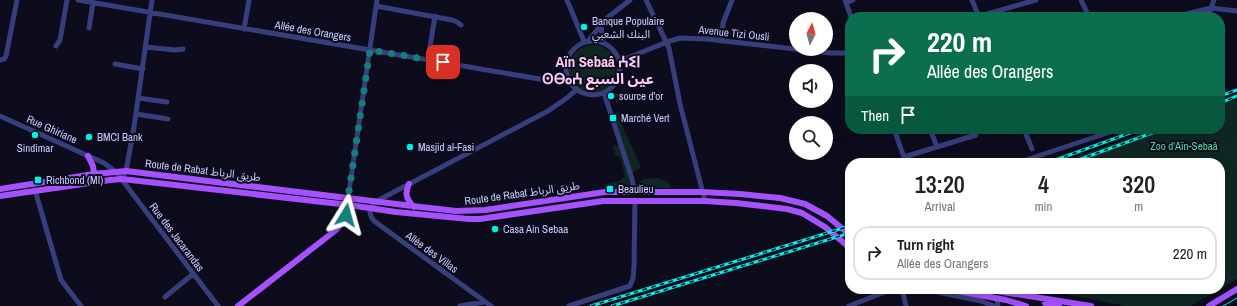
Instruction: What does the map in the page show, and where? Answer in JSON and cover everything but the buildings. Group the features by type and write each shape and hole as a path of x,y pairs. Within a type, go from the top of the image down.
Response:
{"main road":[{"path":"88,156 93,166 94,174"},
{"name":"Route de Rabat طريق الرباط","path":"0,189 94,174 126,171 414,207 467,211 485,210 590,194 634,192 702,192 776,197 797,201 814,208 827,216 845,231"},
{"name":"Route de Rabat طريق الرباط","path":"0,196 122,179 349,205 445,218 469,219 480,219 593,202 635,200 705,201 756,204 796,211 818,222 845,244"},
{"path":"408,184 406,194 408,201 414,207"},
{"path":"238,306 336,230 343,221 349,205 348,198"},
{"path":"1209,306 1237,289"},
{"path":"975,294 1033,306"},
{"path":"1009,294 1059,306"},
{"path":"1015,294 1091,306"},
{"path":"1006,300 1026,306"}],"street":[{"path":"0,60 4,59 6,56 17,0"},
{"path":"56,46 60,40 67,0"},
{"name":"Allée des Orangers","path":"78,0 92,3 111,3 150,13 558,82 569,81"},
{"path":"122,179 126,171 136,114 152,0"},
{"path":"244,29 249,0"},
{"path":"567,0 586,41"},
{"path":"586,41 615,11 630,0"},
{"path":"646,0 667,42 680,104 705,201"},
{"path":"721,41 723,23 732,0"},
{"path":"849,12 845,1 853,0"},
{"path":"972,0 976,12"},
{"path":"995,12 1036,0"},
{"path":"1081,0 1087,12"},
{"path":"1210,12 1214,0"},
{"path":"89,28 92,3"},
{"path":"348,198 377,3 452,20 461,25"},
{"path":"1195,12 1211,8 1237,11"},
{"path":"428,59 435,16"},
{"path":"601,26 603,42"},
{"name":"Avenue Tizi Ousli","path":"620,61 680,38 845,53"},
{"path":"596,40 603,42 614,50 620,61 621,69 616,83 611,89 604,93 595,95 585,94 576,90 566,74 565,66 567,58 577,45 586,41 596,40"},
{"path":"145,47 175,50 183,49"},
{"path":"115,64 142,69"},
{"path":"370,208 375,202 408,184 548,111 576,90"},
{"path":"604,93 632,179 634,192"},
{"path":"138,98 167,102"},
{"path":"136,114 168,119"},
{"name":"Rue Ghiriane","path":"0,116 104,163 116,172"},
{"path":"896,134 904,158"},
{"path":"932,134 936,147"},
{"path":"910,158 936,147 976,134"},
{"path":"1026,134 1032,149"},
{"path":"1033,158 1104,134"},
{"name":"Rue des Jacarandas","path":"116,172 218,306"},
{"path":"35,190 61,280 81,306"},
{"path":"569,306 630,286 633,278 634,267 635,200"},
{"name":"Allée des Villas","path":"370,208 370,215 374,221 491,306"},
{"path":"165,297 193,274"},
{"path":"849,306 877,294"},
{"path":"902,294 906,306"},
{"path":"947,294 981,301 994,306"},
{"path":"997,298 998,306"},
{"path":"460,306 484,302"}],"green space":[{"path":"588,45 598,45 610,52 617,64 617,74 610,86 598,93 588,93 580,89 573,82 569,74 569,64 573,56 580,49"},
{"name":"Zoo d'Aïn-Sebaâ","path":"1237,99 1237,279 1225,286 1225,158 1073,158 1140,134 1225,134 1225,103"},
{"path":"618,111 624,130 641,167 632,173 612,115"},
{"path":"615,145 620,149 631,179 632,188 605,189 604,187 606,184 619,181 625,176 620,157 615,155 613,146"},
{"path":"657,178 667,181 670,188 640,187 639,183 643,179"},
{"path":"1065,294 1211,294 1191,306 1126,306"}],"tram line":[{"path":"1223,306 1237,298"}],"railway":[{"path":"1225,94 1237,90"},
{"path":"1225,101 1237,96"},
{"path":"1061,158 1127,134"},
{"path":"1084,158 1149,134"},
{"path":"591,306 845,228"},
{"path":"612,306 845,235"}],"place":[{"name":"Banque Populaire البنك الشعبي","path":"584,27"},
{"name":"source d'or","path":"611,96"},
{"name":"Marché Vert","path":"613,118"},
{"name":"Sindimar","path":"35,135"},
{"name":"BMCI Bank","path":"89,137"},
{"name":"Masjid al-Fasi","path":"410,147"},
{"name":"Richbond (MI)","path":"38,180"},
{"name":"Beaulieu","path":"610,189"},
{"name":"Casa Ain Sebaa","path":"495,229"}],"district":[{"name":"Aïn Sebaâ ⵄⵉⵏ ⵙⴱⴰⵄ عين السبع","path":"598,70"}],"route":[{"path":"346,215 349,205 348,198 370,50 443,62"}]}
